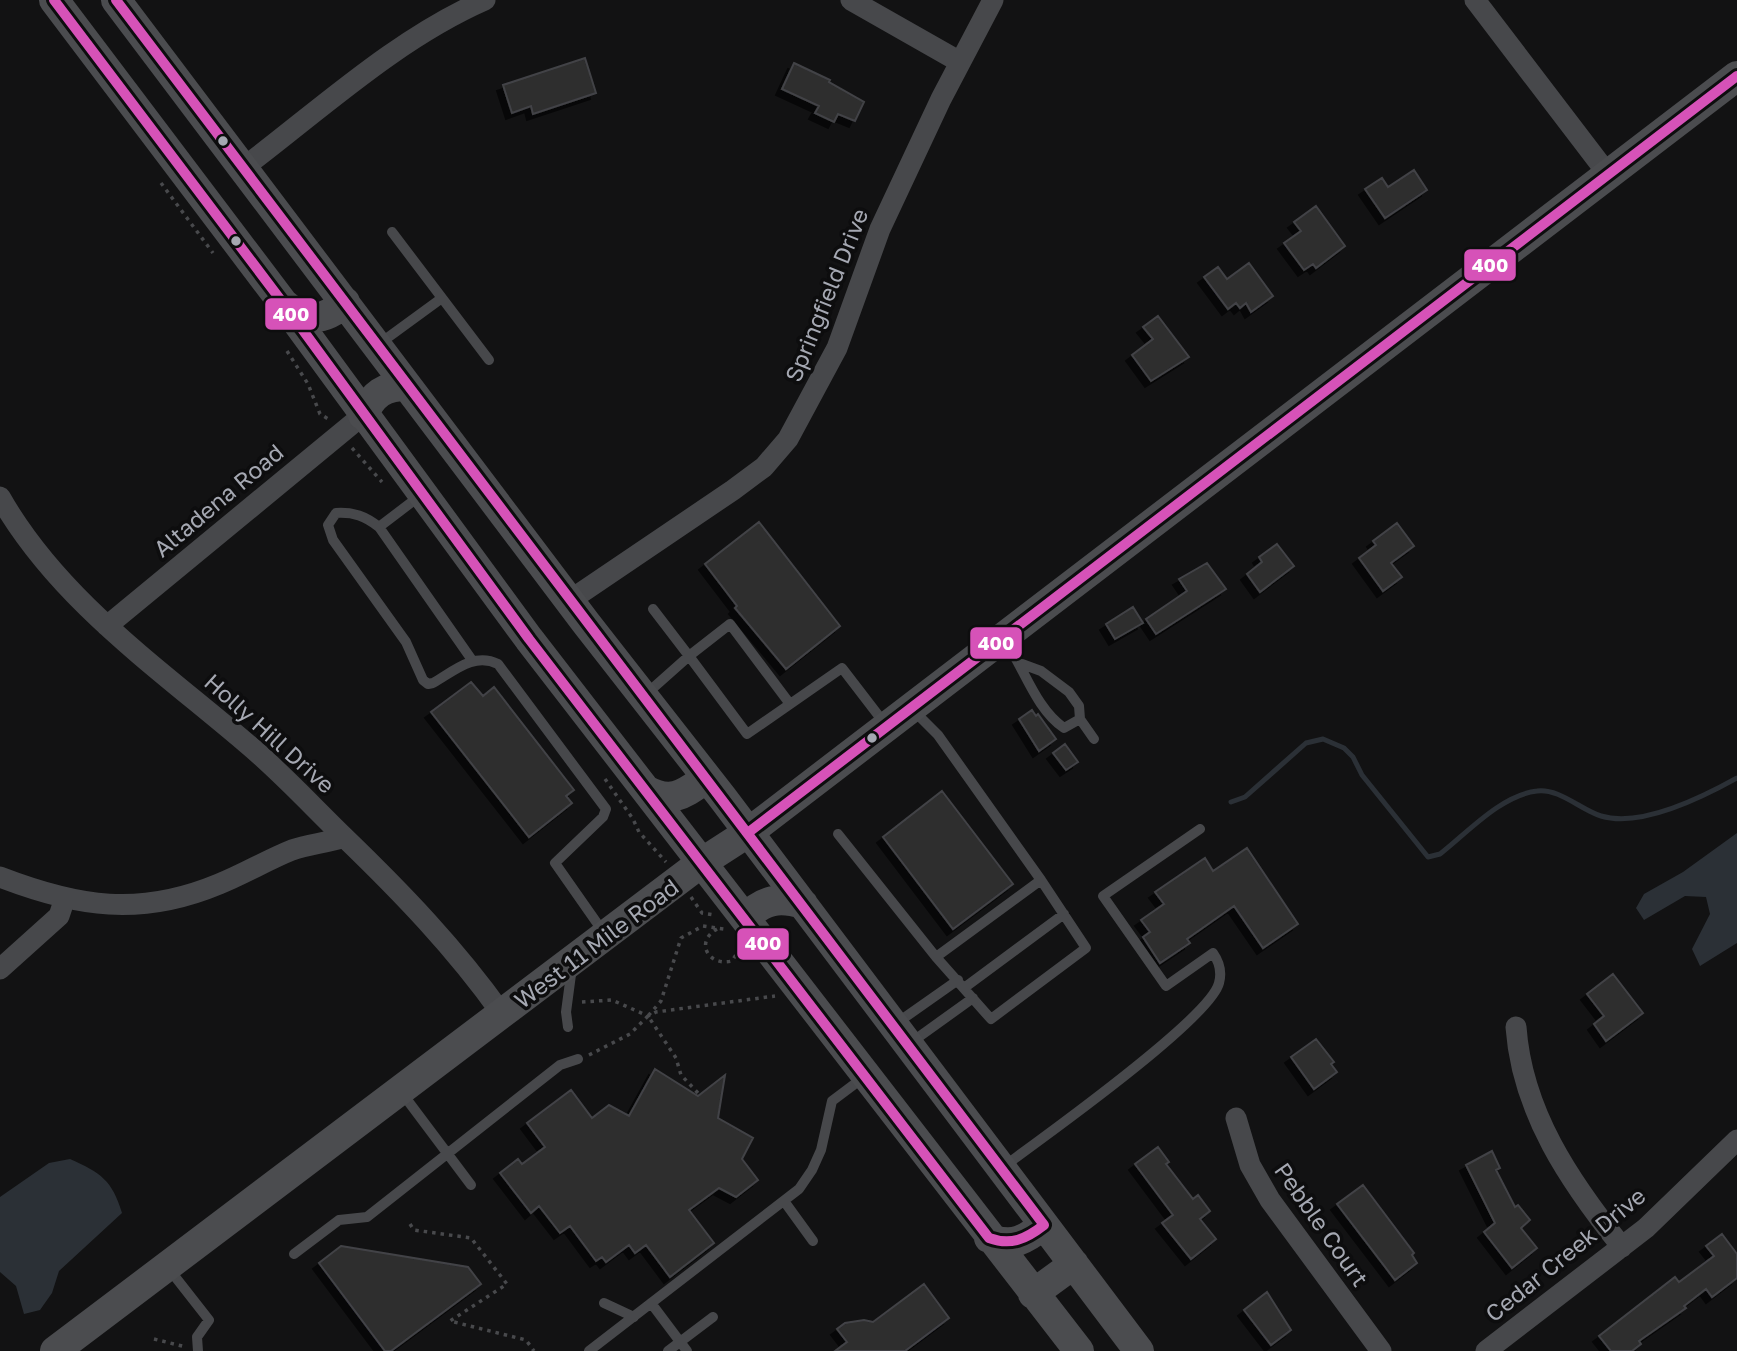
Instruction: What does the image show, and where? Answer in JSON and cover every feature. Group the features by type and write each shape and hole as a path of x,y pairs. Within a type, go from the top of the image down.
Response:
{"main road":[{"path":"54,0 283,303 421,494 701,863 740,930 867,1075 989,1238 1079,1351"},
{"path":"116,0 1139,1351"},
{"name":"West 11 Mile Road","path":"55,1351 701,863 748,832 1737,76"},
{"path":"283,303 294,313 307,318 322,318 335,312 345,302"},
{"path":"363,415 377,393 387,388 407,386"},
{"path":"646,790 669,799 680,796 707,778"},
{"path":"740,930 756,908 770,901 786,899 803,904"},
{"path":"989,1238 998,1242 1018,1242 1044,1225"},
{"path":"1033,1294 1074,1264"}],"street":[{"path":"243,168 404,46 453,14 485,0"},
{"path":"851,0 960,62"},
{"name":"Springfield Drive","path":"569,601 733,490 764,467 788,439 836,348 880,229 960,62 993,0"},
{"path":"1475,0 1607,173"},
{"name":"Altadena Road","path":"107,625 363,415"},
{"name":"Holly Hill Drive","path":"0,496 39,557 69,591 247,743 344,837 430,922 502,1014"},
{"path":"0,877 65,898 94,904 156,904 210,888 295,849 344,837"},
{"path":"0,969 59,916 65,898"},
{"path":"1516,1027 1518,1051 1537,1117 1557,1157 1622,1247"},
{"name":"Pebble Court","path":"1236,1118 1250,1165 1270,1200 1381,1351"},
{"name":"Cedar Creek Drive","path":"1486,1351 1646,1228 1737,1140"}],"lane":[{"path":"392,232 489,360"},
{"path":"377,345 442,298"},
{"path":"379,527 421,494"},
{"path":"472,660 379,527 366,517 351,512 336,513 327,524 333,540 406,642 428,684 472,660 487,658 498,664 606,809 603,817 555,863 606,936"},
{"path":"653,609 747,734 842,668 886,725"},
{"path":"644,696 730,624 790,704"},
{"path":"1003,637 1022,664 1045,709 1055,722 1064,727 1080,719"},
{"path":"1022,664 1041,671 1069,692 1079,706 1080,719 1094,739"},
{"path":"838,834 936,957 991,1019 1086,948 938,735 910,708"},
{"path":"1001,1168 1182,1030 1219,986 1220,964 1213,953 1166,986 1103,896 1200,829"},
{"path":"936,957 1041,880"},
{"path":"902,1035 961,984 1064,914"},
{"path":"568,1027 566,1012 572,961"},
{"path":"902,1035 973,998"},
{"path":"293,1254 339,1220 366,1217 560,1065 578,1059"},
{"path":"589,1351 799,1189 821,1150 832,1101 867,1075"},
{"path":"401,1091 471,1185"},
{"path":"784,1201 813,1241"},
{"path":"167,1266 209,1320 197,1337 198,1350"},
{"path":"604,1303 634,1317"},
{"path":"652,1303 683,1346"},
{"path":"668,1351 683,1346 713,1317"}],"path":[{"path":"578,1059 604,1050 621,1040 648,1016 660,1001 681,938 703,926 740,930 739,952 732,961 722,964 712,961 706,953 705,942 710,933 719,928"},
{"path":"648,1016 656,1012 781,996"},
{"path":"566,1012 583,1001 612,1000 648,1016 676,1058 681,1075 698,1093"},
{"path":"410,1224 414,1230 471,1238 507,1284 450,1321 526,1340 534,1351"},
{"path":"154,1339 198,1350"}],"shaded area":[{"path":"1737,833 1737,943 1700,966 1692,949 1710,914 1706,897 1685,896 1644,920 1636,908 1644,894 1683,872"},
{"path":"70,1159 104,1179 114,1193 122,1213 59,1271 52,1293 40,1310 24,1314 16,1286 0,1272 0,1197 49,1163"}],"building":[{"path":"585,58 596,93 533,114 531,106 512,113 503,85"},
{"path":"794,63 830,80 829,82 864,102 855,121 838,114 834,122 815,113 819,106 782,89"},
{"path":"1414,170 1427,190 1385,218 1365,189 1382,178 1388,187"},
{"path":"1316,206 1345,246 1316,268 1313,264 1304,270 1284,243 1301,231 1294,222"},
{"path":"1249,263 1273,296 1251,312 1246,303 1240,308 1236,303 1228,309 1204,277 1218,267 1227,279"},
{"path":"1158,316 1189,357 1151,381 1132,355 1153,339 1143,327"},
{"path":"759,522 840,626 786,669 735,608 737,606 705,564"},
{"path":"1397,523 1414,546 1391,563 1402,577 1383,591 1359,558 1376,545 1373,541"},
{"path":"1277,544 1294,566 1260,592 1247,574 1262,562 1259,557"},
{"path":"1207,563 1226,589 1156,634 1146,619 1187,591 1179,579"},
{"path":"1133,607 1143,623 1115,639 1106,624"},
{"path":"471,682 483,696 494,687 574,790 566,796 572,803 529,837 431,712"},
{"path":"1032,710 1056,739 1039,751 1019,719"},
{"path":"1065,744 1078,762 1066,770 1053,753"},
{"path":"942,791 1013,884 953,929 883,837"},
{"path":"1247,848 1298,924 1263,948 1234,906 1187,939 1190,943 1160,963 1143,937 1150,932 1141,920 1164,904 1155,892 1205,858 1213,871"},
{"path":"1613,974 1643,1013 1606,1041 1594,1024 1604,1016 1587,994"},
{"path":"1316,1039 1334,1062 1331,1064 1337,1072 1314,1089 1291,1057"},
{"path":"655,1069 698,1096 725,1075 718,1118 753,1138 742,1159 758,1180 736,1197 719,1188 689,1210 714,1243 670,1277 646,1245 635,1253 629,1245 606,1262 602,1257 596,1261 570,1226 560,1233 539,1206 531,1213 500,1173 518,1159 522,1164 545,1147 527,1123 571,1090 592,1118 609,1105 629,1116"},
{"path":"1158,1147 1169,1162 1166,1164 1193,1199 1198,1195 1210,1211 1200,1219 1216,1239 1191,1259 1162,1223 1173,1215 1135,1164"},
{"path":"1492,1151 1500,1168 1496,1170 1515,1207 1518,1205 1530,1220 1521,1228 1537,1248 1512,1268 1484,1232 1495,1223 1466,1165"},
{"path":"1363,1185 1414,1253 1412,1255 1417,1263 1395,1280 1337,1204"},
{"path":"1722,1234 1737,1254 1737,1278 1712,1297 1706,1289 1684,1306 1686,1308 1639,1341 1641,1344 1632,1351 1611,1351 1599,1336 1675,1277 1679,1282 1714,1256 1706,1246"},
{"path":"341,1246 468,1267 481,1284 391,1351 385,1351 319,1263"},
{"path":"924,1284 949,1318 905,1351 835,1351 847,1342 837,1329 845,1323 864,1320 873,1322"},
{"path":"1267,1292 1291,1330 1271,1345 1244,1310"}],"waterway":[{"path":"1231,802 1245,797 1306,743 1323,739 1344,748 1353,757 1362,775 1428,857 1440,854 1498,807 1524,794 1545,791 1562,796 1601,816 1634,818 1690,802 1737,778"}],"transit line":[{"name":"400","path":"54,0 283,303 529,639 989,1238 1018,1240 1044,1225 116,0"},
{"name":"400","path":"749,832 1737,76"}]}
